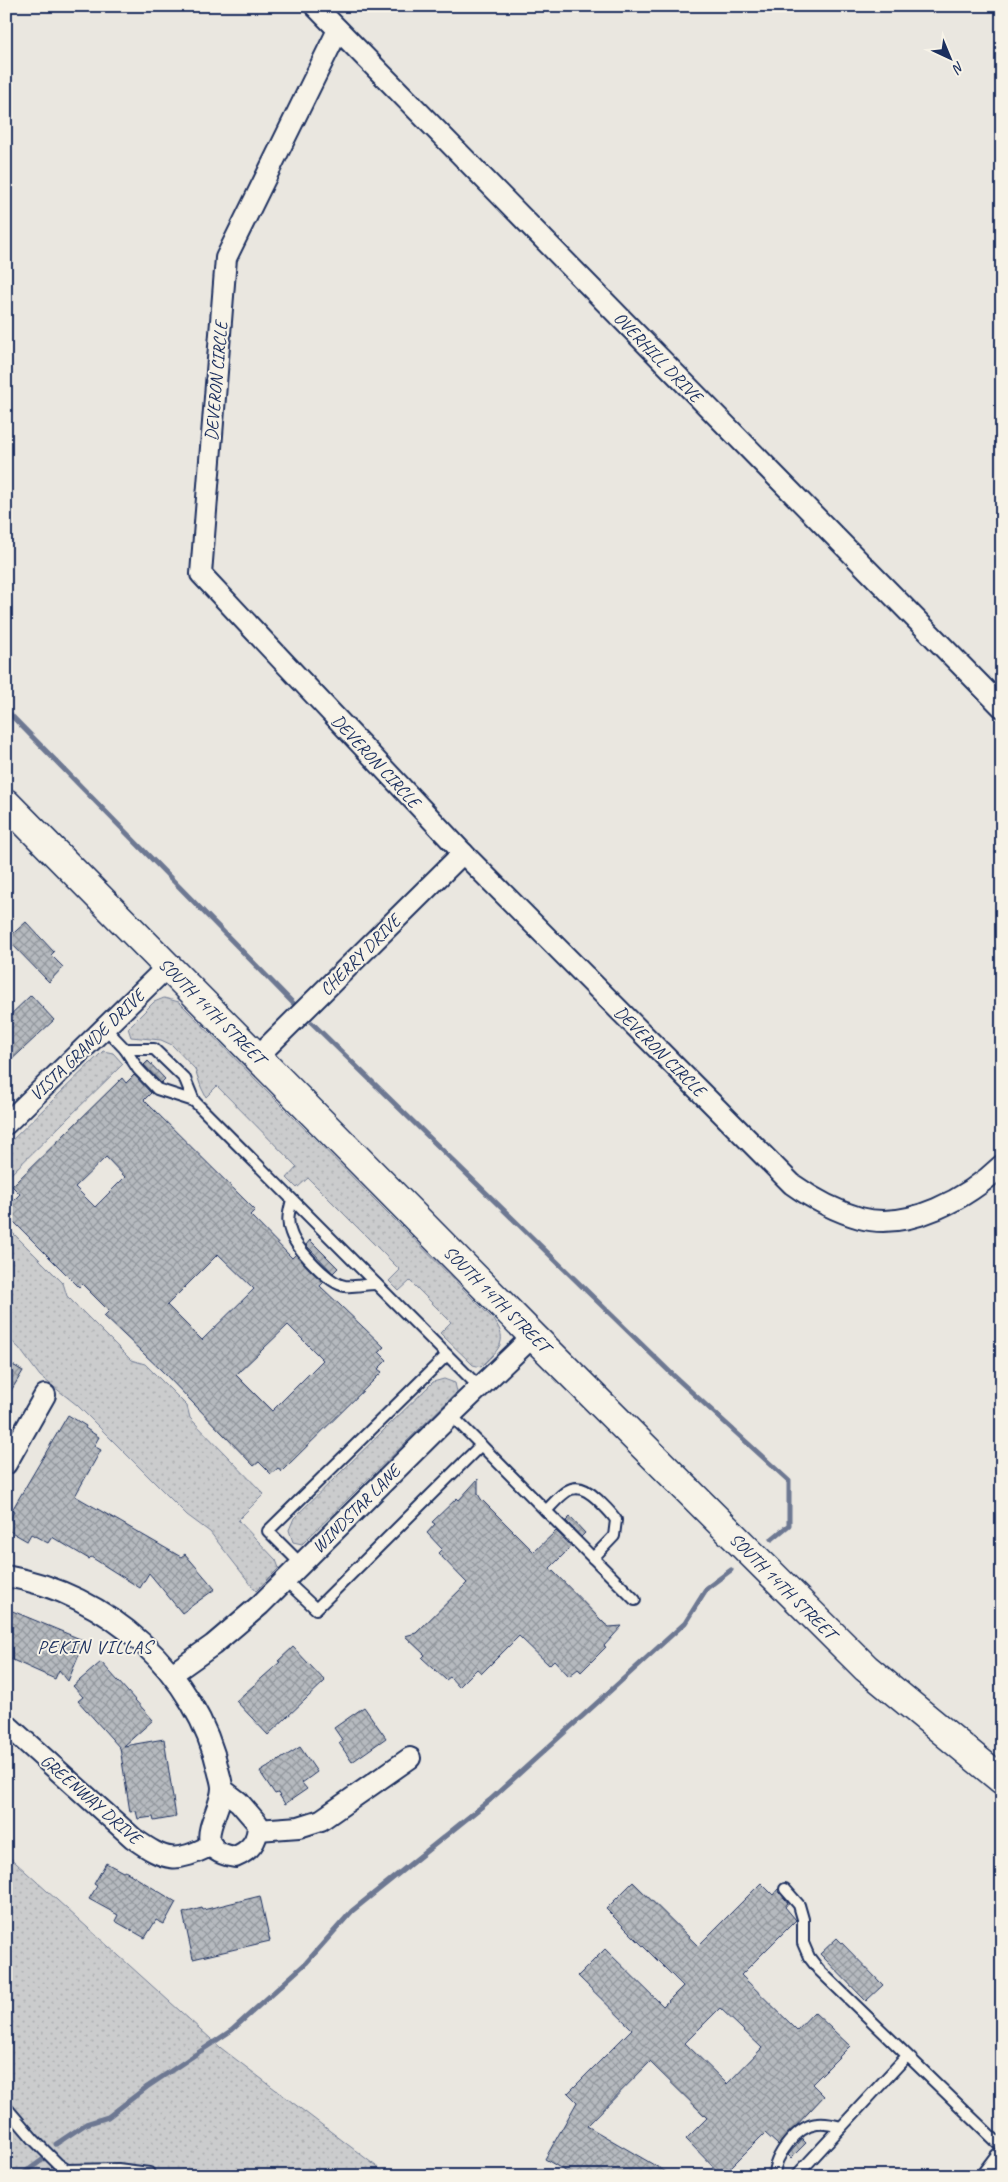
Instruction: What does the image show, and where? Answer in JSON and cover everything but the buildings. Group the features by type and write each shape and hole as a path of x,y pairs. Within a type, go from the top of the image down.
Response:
{"main road":[{"name":"SOUTH 14TH STREET","path":"6,803 533,1336 866,1668 1002,1780"}],"street":[{"name":"OVERHILL DRIVE","path":"315,6 1002,707"},
{"name":"DEVERON CIRCLE","path":"338,30 226,258 201,574 463,853 792,1184 814,1200 862,1218 894,1220 929,1213 966,1195 1002,1165"},
{"name":"CHERRY DRIVE","path":"257,1057 463,853"},
{"name":"VISTA GRANDE DRIVE","path":"6,1124 168,966"},
{"name":"WINDSTAR LANE","path":"172,1674 240,1624 450,1414 533,1336"},
{"path":"6,1464 45,1395"},
{"path":"6,1576 40,1583 98,1609 145,1645 172,1674 204,1725 213,1750 222,1789 210,1830 210,1841 216,1851 235,1857 245,1853 253,1845 258,1824 251,1813 222,1789"},
{"name":"GREENWAY DRIVE","path":"6,1724 133,1838 152,1851 172,1859 192,1854 212,1844"},
{"path":"258,1830 299,1827 321,1820 410,1758"},
{"path":"990,2176 1002,2160"}],"lane":[{"path":"105,1028 125,1049 138,1069 158,1089 194,1101"},
{"path":"125,1049 154,1050 185,1079 194,1101 479,1387"},
{"path":"292,1200 287,1218 291,1234 299,1248 330,1279 344,1286 376,1284"},
{"path":"301,1564 268,1531 447,1355"},
{"path":"450,1414 635,1600"},
{"path":"285,1580 316,1609 481,1446"},
{"path":"546,1511 562,1494 571,1488 580,1487 588,1490 616,1520 614,1536 593,1558"},
{"path":"785,1889 799,1906 803,1919 803,1943 809,1958 819,1970 1002,2147"},
{"path":"796,2176 907,2056"},
{"path":"6,2107 58,2164 67,2170 118,2169 149,2173"},
{"path":"774,2176 774,2168 781,2151 806,2128 816,2124 842,2127"},
{"path":"56,2176 58,2164"}],"shaded area":[{"path":"164,998 179,1002 494,1320 501,1334 500,1346 481,1367 473,1365 440,1333 451,1322 410,1281 399,1291 389,1281 400,1270 308,1178 297,1188 287,1178 297,1167 217,1086 206,1097 195,1069 172,1045 161,1040 131,1037 128,1028 154,1002"},
{"path":"103,1051 113,1053 123,1064 6,1179 6,1146"},
{"path":"6,1226 63,1283 67,1296 131,1360 145,1364 187,1406 190,1418 264,1494 238,1520 276,1560 279,1568 256,1591 210,1532 187,1515 77,1405 40,1376 19,1348 6,1336"},
{"path":"444,1379 455,1383 457,1392 302,1544 293,1542 289,1530 294,1518 433,1382"},
{"path":"6,1854 221,2048 389,2176 6,2176"}],"waterway":[{"path":"6,710 294,1004"},
{"path":"312,1023 673,1375 789,1481 789,1525 772,1539"},
{"path":"56,2144 86,2124 108,2117 147,2087 232,2030 306,1963 352,1911 490,1800 685,1623 707,1588 731,1570"},
{"path":"20,2176 45,2158"}],"district":[{"name":"PEKIN VILLAS","path":"95,1646"}]}
